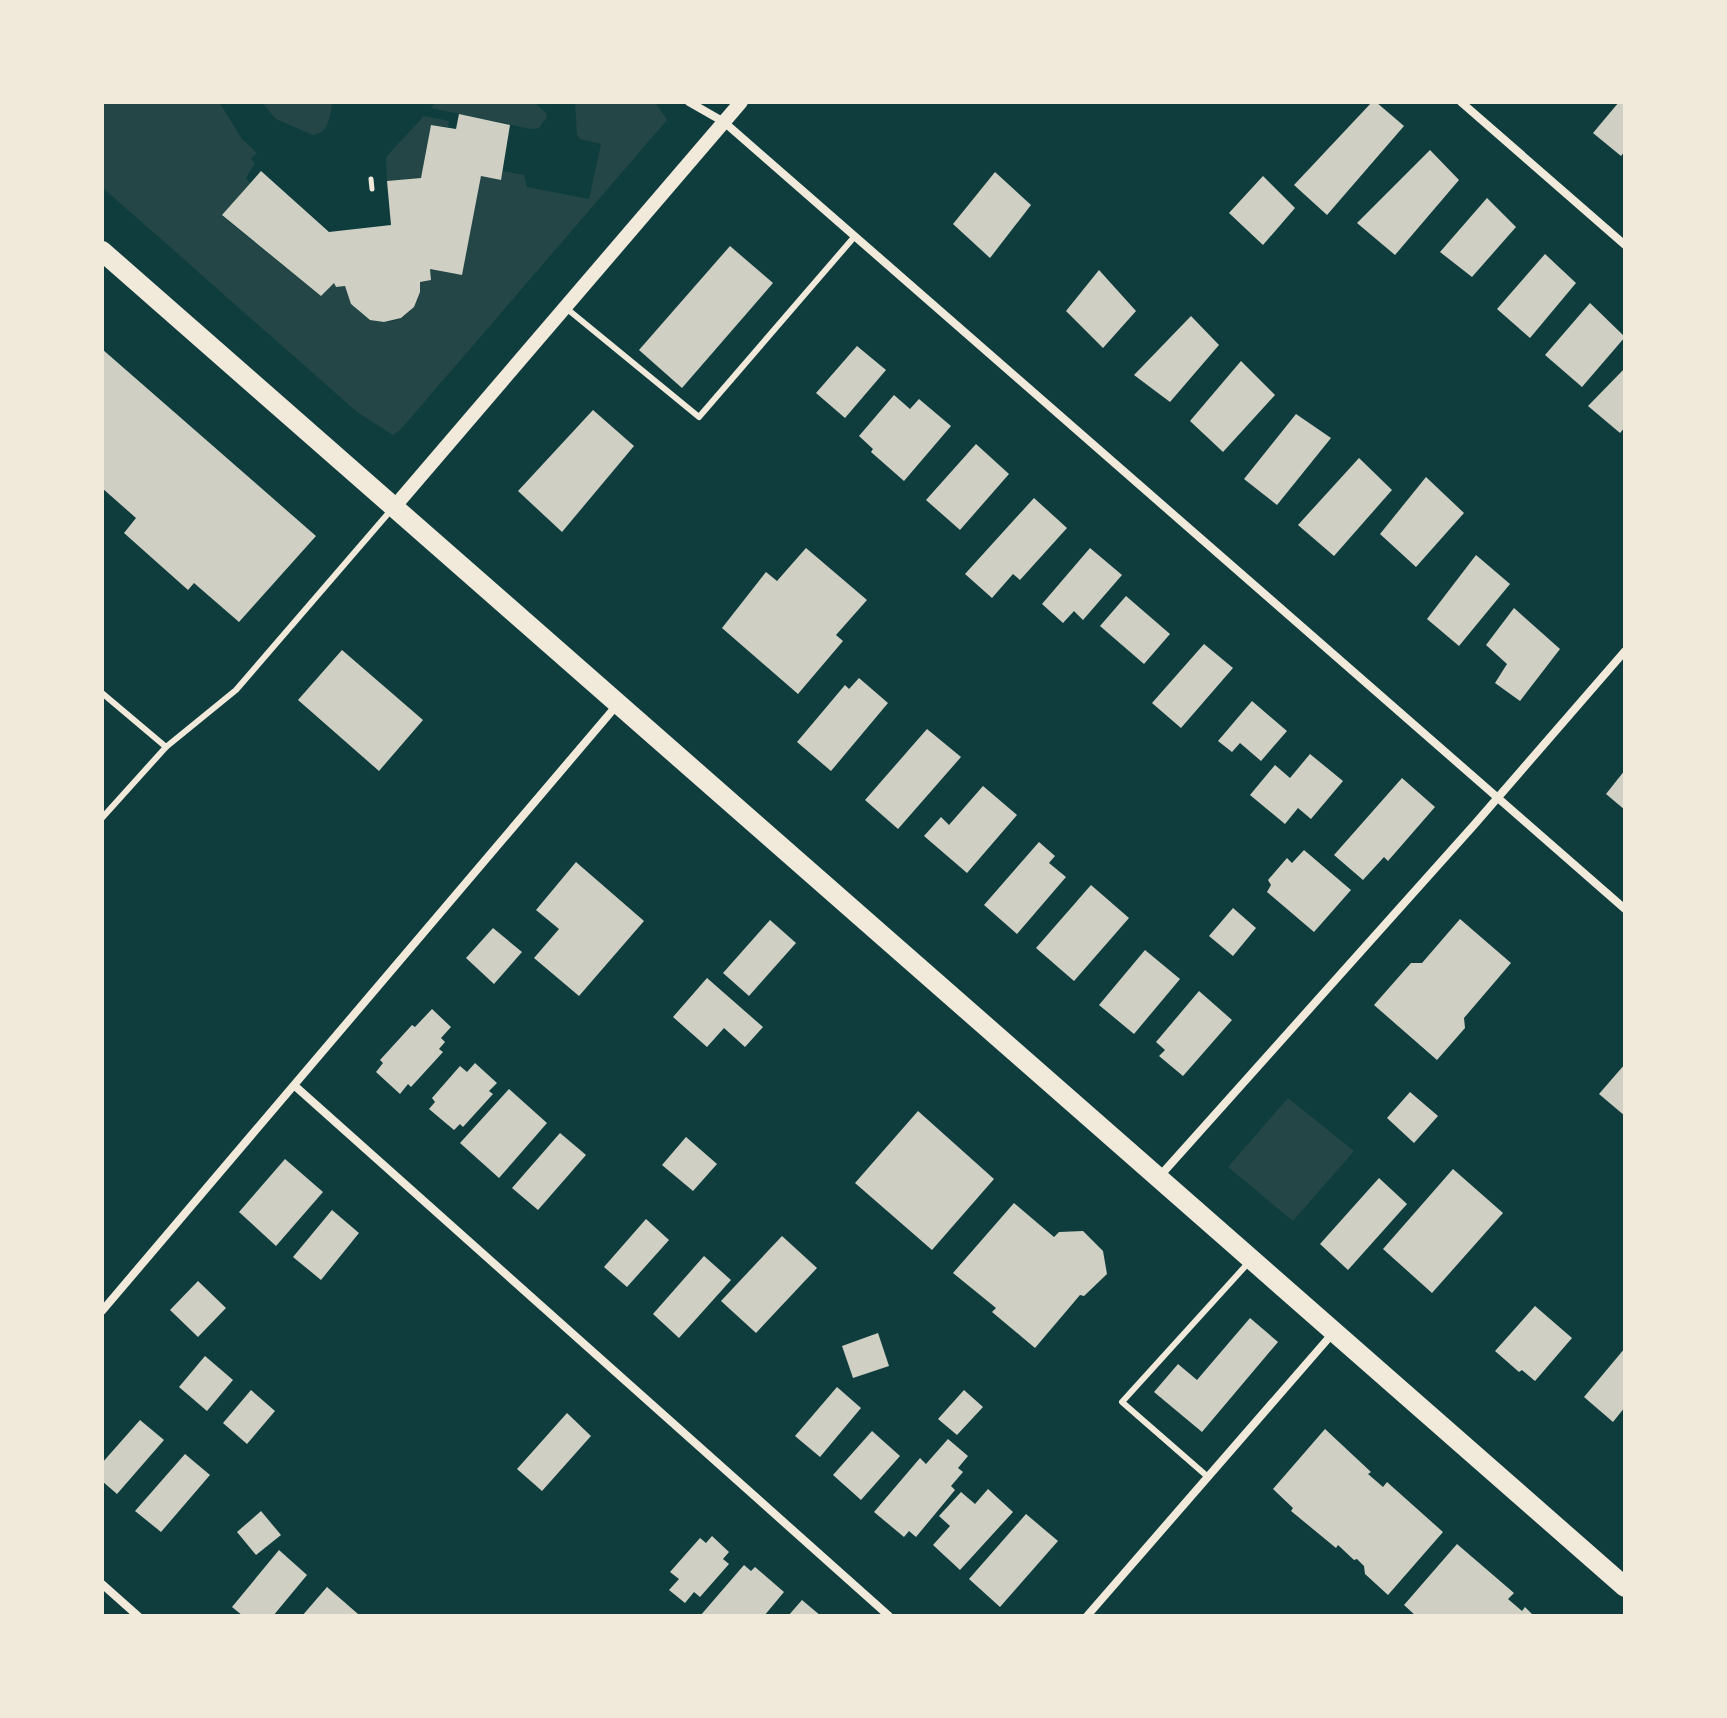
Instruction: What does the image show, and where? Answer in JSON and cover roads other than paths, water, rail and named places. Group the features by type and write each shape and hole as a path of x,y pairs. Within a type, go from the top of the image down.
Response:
{"main road":[{"path":"102,251 1625,1587"}],"street":[{"path":"689,102 724,122 1625,909"},
{"path":"395,506 741,102"},
{"path":"1461,102 1625,245"},
{"path":"1158,1178 1498,798 1625,651"},
{"path":"102,1311 618,703"},
{"path":"295,1086 889,1616"},
{"path":"1087,1616 1333,1332"},
{"path":"102,1584 138,1616"}],"lane":[{"path":"566,308 699,417 855,236"},
{"path":"102,818 166,747 236,690 395,506"},
{"path":"102,693 166,747"},
{"path":"1208,1477 1122,1402 1252,1258"}]}
